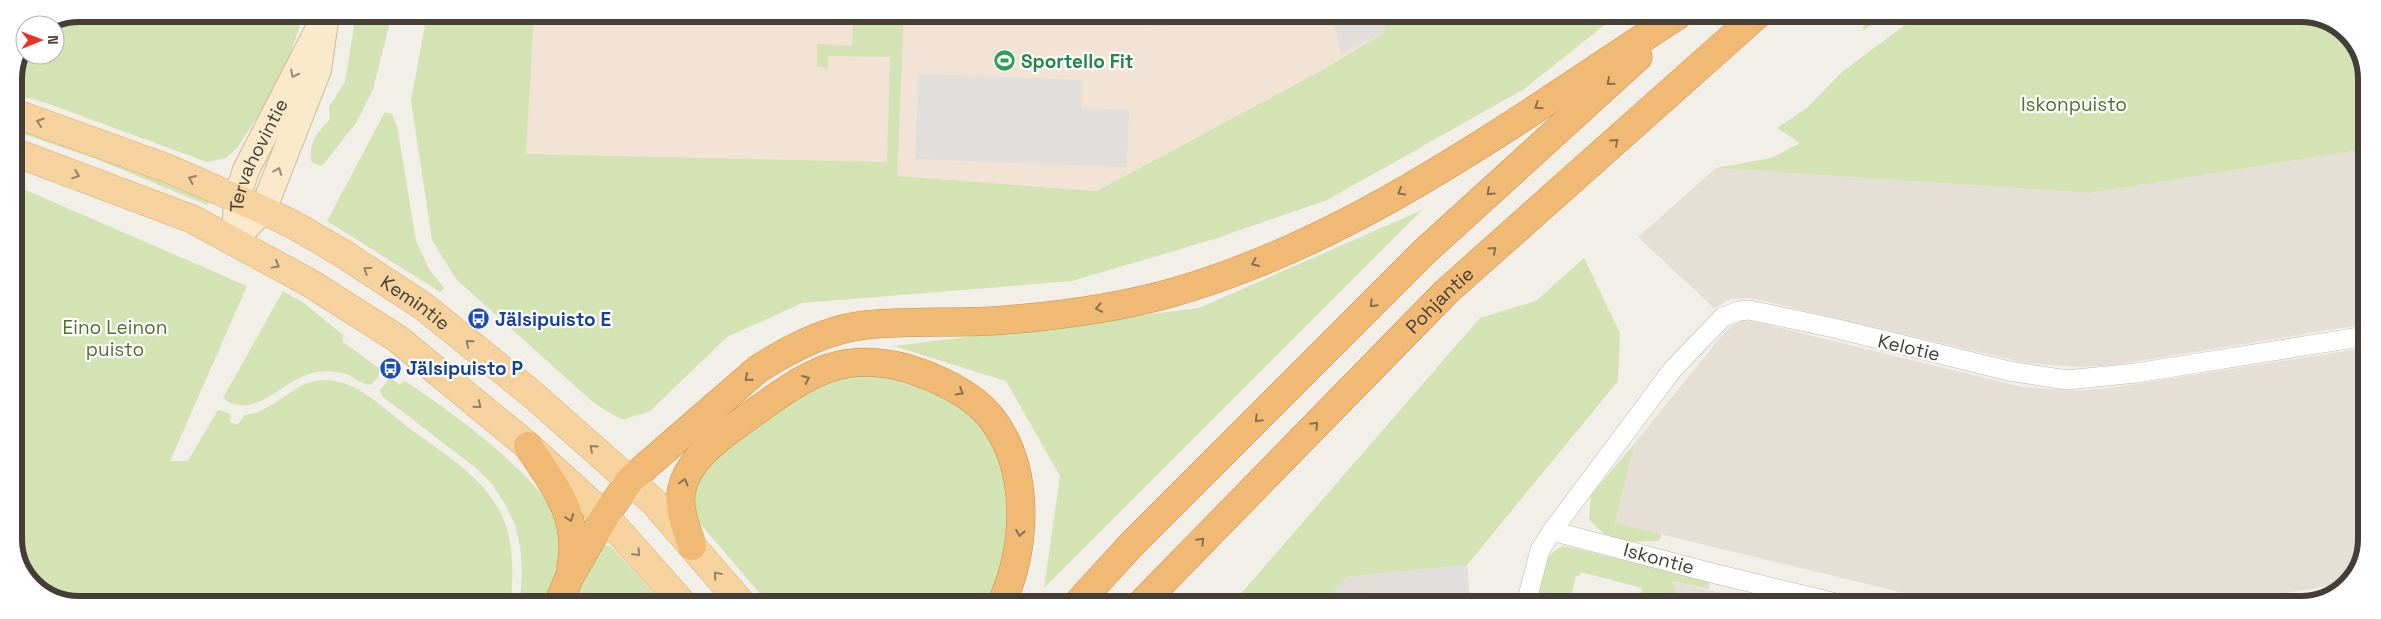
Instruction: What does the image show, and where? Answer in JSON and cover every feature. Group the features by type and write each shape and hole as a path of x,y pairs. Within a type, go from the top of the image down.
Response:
{"highway":[{"path":"561,596 569,578 605,516 630,480 758,369 774,359 822,336 863,325 994,320 1078,312 1171,292 1258,262 1361,216 1453,161 1667,22"},
{"path":"1084,596 1132,544 1423,253 1678,22"},
{"name":"Pohjantie","path":"1147,596 1446,292 1750,22"},
{"path":"692,546 682,515 681,495 686,473 717,439 794,384 830,368 861,362 903,366 947,384 968,396 988,415 1006,444 1019,482 1022,521 1011,582 1005,596"},
{"path":"528,446 556,488 574,530 575,549 569,578"},
{"path":"1150,596 1167,575"}],"main road":[{"name":"Tervahovintie","path":"234,240 237,198 246,170 322,22"},
{"name":"Tervahovintie","path":"234,240 263,210 318,70 325,22"},
{"name":"Kemintie","path":"23,117 169,168 263,210 294,225 342,253 423,306 532,394 654,502 735,596"},
{"path":"23,155 192,219 234,240 310,284 398,339 528,446 605,516 675,596"}],"street":[{"name":"Kelotie","path":"1552,530 1674,369 1724,318 1739,311 1749,310 1834,328 2008,371 2067,380 2136,373 2358,337"},
{"path":"1528,596 1540,550 1552,530"},
{"name":"Iskontie","path":"1552,530 1807,596"}],"shaded area":[{"path":"520,22 1385,22 1385,32 1324,69 1097,191 897,176 513,160"},
{"path":"1127,22 1165,22 1165,26 1127,24"},
{"path":"1333,22 1385,22 1385,32 1341,53"},
{"path":"919,74 1082,80 1081,108 1129,110 1127,167 915,159"},
{"path":"2358,150 2358,325 2114,365 2078,367 2026,363 1751,298 1731,299 1714,308 1638,237 1716,168 2090,193"},
{"path":"1742,321 1751,321 2022,387 2076,391 2117,387 2358,349 2358,539 2355,558 2351,568 2335,585 2267,596 1917,596 1615,523 1635,443 1722,335 1734,324"},
{"path":"1467,565 1469,596 1330,596 1347,577"},
{"path":"1467,565 1469,596 1373,596 1371,574"},
{"path":"1671,581 1734,596 1675,596"}],"green space":[{"path":"80,22 301,22 285,69 268,101 237,148 226,158 207,162 49,104 23,97 25,65 65,65 65,25"},
{"path":"355,22 390,22 373,89 356,123 322,166 312,163 312,144 330,119 329,107 345,82"},
{"path":"426,22 534,22 526,154 887,162 890,57 828,56 828,69 817,66 817,44 852,46 853,25 856,22 891,24 891,22 904,22 897,176 1097,191 1324,69 1385,32 1385,22 1608,22 1524,89 1327,200 1214,239 1072,281 802,303 727,337 650,411 622,420 594,403 456,279 432,240 411,101"},
{"path":"1864,22 1875,22 1863,31"},
{"name":"Iskonpuisto","path":"1909,22 2301,22 2330,30 2351,51 2357,65 2358,76 2358,150 2090,193 1716,168 1771,158 1800,143 1777,128 1807,108 1842,72"},
{"path":"385,112 392,114 397,126 416,241 429,269 444,288 440,292 327,221"},
{"path":"23,127 99,152 207,200 209,203 207,205 94,158 23,134"},
{"name":"Eino Leinon puisto","path":"23,189 247,286 170,461 188,461 218,410 231,414 230,422 237,425 245,415 256,413 266,408 302,385 323,380 340,382 357,389 371,398 456,462 479,483 490,495 504,519 512,554 511,596 80,596 58,592 45,585 30,568 23,543"},
{"path":"1422,210 1044,588 1060,476 1006,381 894,346 1199,308"},
{"path":"1584,258 1620,333 1618,381 1467,565 1347,577 1330,596 1239,596 1480,318 1536,301"},
{"path":"283,291 304,303 343,335 343,342 380,369 378,377 372,384 363,383 343,373 322,371 306,375 255,403 245,405 234,404 223,398"},
{"path":"862,374 903,376 943,393 982,421 1011,484 1011,539 991,596 762,596 697,520 694,505 696,486 707,467 726,447 802,391 834,379"},
{"path":"390,378 400,385 404,381 422,392 494,447 538,490 553,511 560,529 560,558 549,596 520,596 522,569 520,546 515,525 505,504 492,484 476,468 382,396 380,390"},
{"path":"1635,443 1615,523 1661,534 1661,538 1658,541 1627,542 1613,539 1589,519 1591,495"},
{"path":"604,545 611,546 656,596 574,596"},
{"path":"1564,546 1709,580 1709,589 1672,581 1676,596 1640,596 1642,588 1581,572 1579,576 1576,576 1571,596 1535,596 1542,570 1550,555 1556,549"}],"place":[{"name":"Sportello Fit","path":"1005,61"},
{"name":"Jälsipuisto E","path":"479,319"},
{"name":"Jälsipuisto P","path":"390,368"}]}
